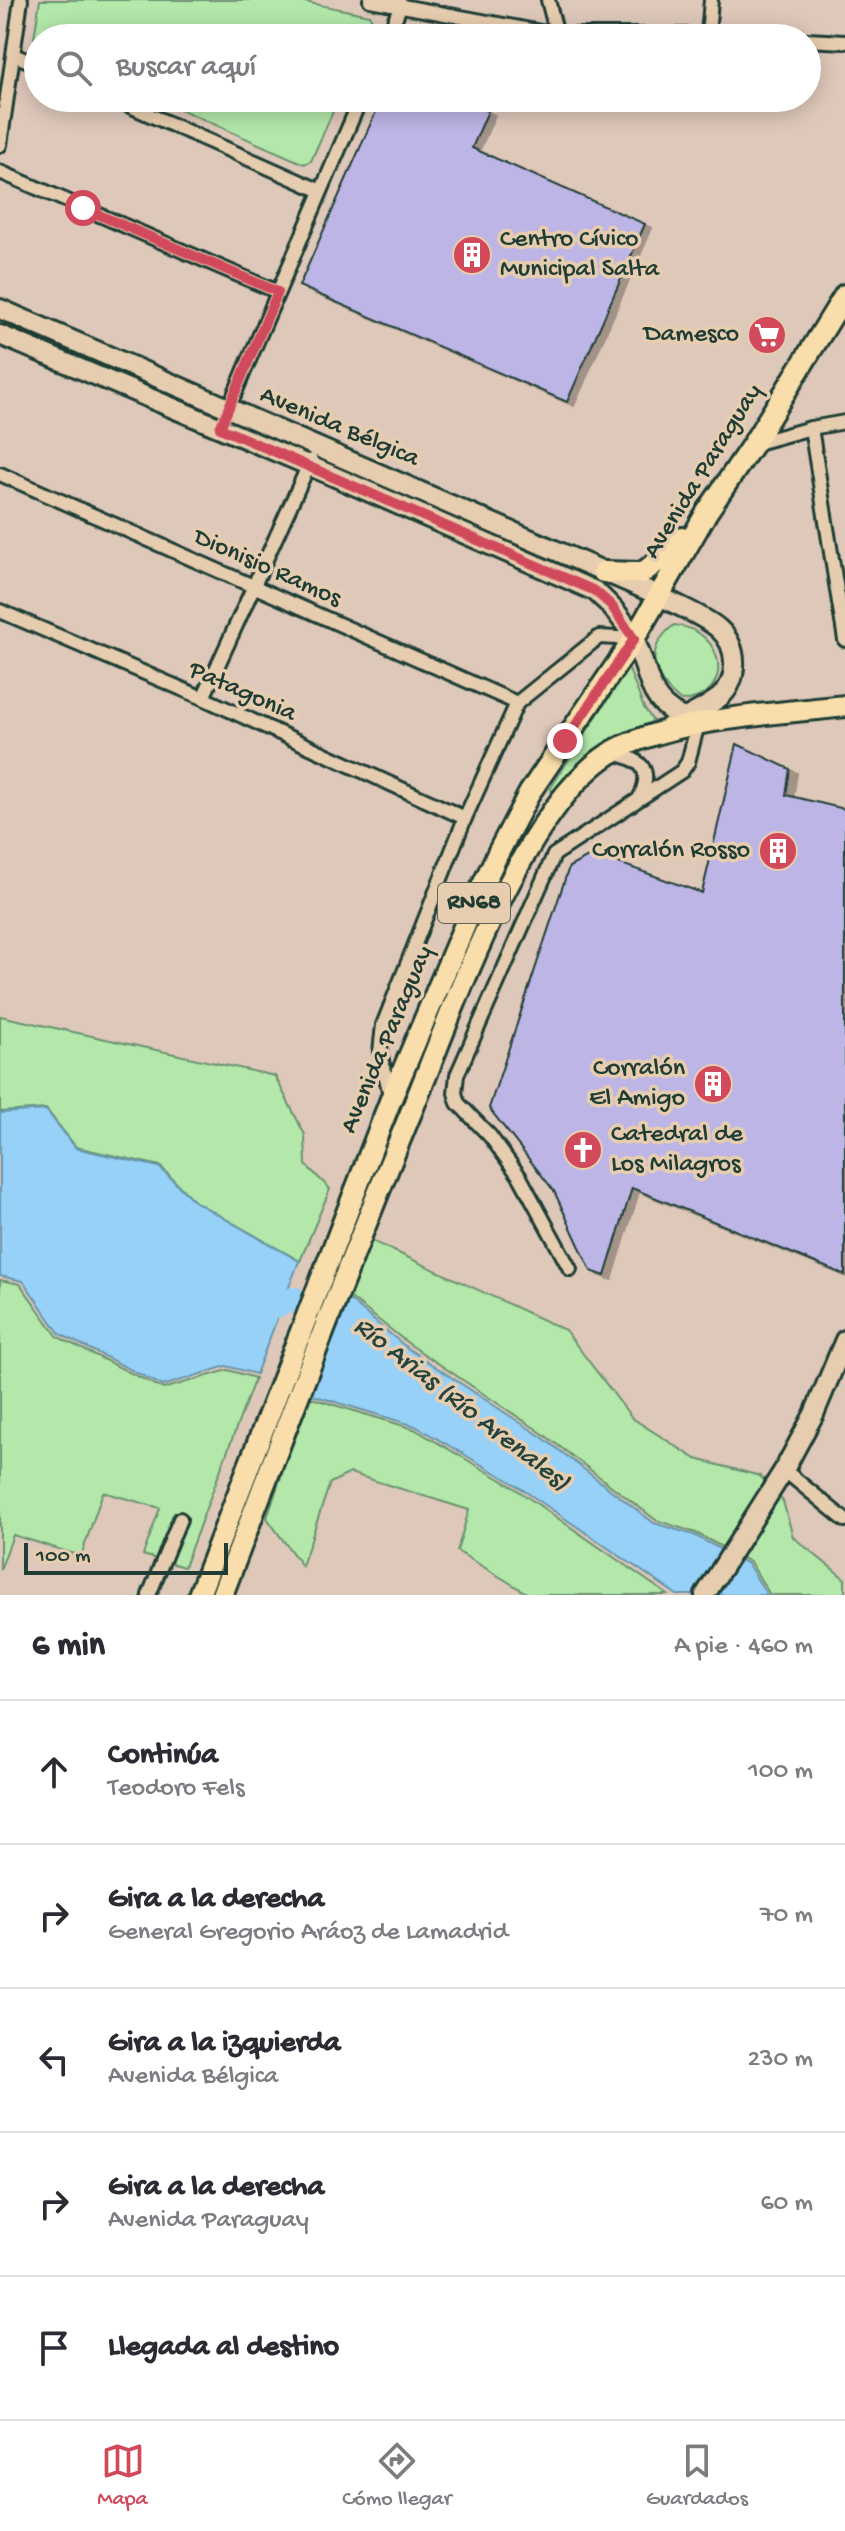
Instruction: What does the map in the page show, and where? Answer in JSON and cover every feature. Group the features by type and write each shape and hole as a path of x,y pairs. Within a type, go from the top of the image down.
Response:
{"main road":[{"name":"Avenida Paraguay","path":"222,1595 242,1513 355,1188 472,908 530,792 634,639 707,512 845,295"},
{"name":"Avenida Bélgica","path":"0,309 658,595"},
{"name":"Avenida Bélgica","path":"0,335 595,591 611,605 634,639"},
{"path":"603,572 642,573 664,557 707,512"},
{"path":"634,639 654,695 669,711 691,721 722,695 735,669 734,655 720,629 658,595"},
{"name":"Avenida Paraguay","path":"199,1594 242,1513 483,940 524,856 563,797 584,774 610,753 691,721 845,706"},
{"path":"705,1595 784,1470 814,1414 845,1340"}],"street":[{"path":"0,145 6,68 14,55 21,0"},
{"path":"370,0 503,24"},
{"path":"548,0 554,24"},
{"path":"709,24 711,0"},
{"path":"392,24 400,3"},
{"path":"821,41 845,42"},
{"path":"14,55 24,59"},
{"path":"143,112 321,191"},
{"path":"220,428 355,112"},
{"path":"0,172 278,292"},
{"path":"753,444 845,422"},
{"path":"811,428 845,640"},
{"path":"203,698 318,447"},
{"name":"Dionisio Ramos","path":"0,474 517,703"},
{"name":"Patagonia","path":"0,611 203,698 465,818"},
{"path":"391,1099 380,1052 383,1025 465,818 517,703 599,637 634,639"},
{"path":"570,1269 520,1177 490,1136 458,1103 455,1093 457,1075 554,855 682,771 688,762 691,721"},
{"path":"610,753 637,761 645,772 646,784 638,801"},
{"path":"784,1470 845,1520"},
{"path":"149,1595 180,1519"}],"green space":[{"path":"40,0 295,0 369,15 373,22 372,24 36,24"},
{"path":"187,112 333,112 311,161 304,164"},
{"path":"0,315 207,407 207,410 200,412 0,322"},
{"path":"326,459 588,572 589,577 587,579 323,465"},
{"path":"674,625 692,629 705,638 714,650 718,663 717,676 711,688 699,697 681,701 664,683 655,664 658,644"},
{"path":"628,667 644,708 653,721 599,748 553,791 550,789"},
{"path":"0,1016 275,1076 305,1135 306,1165 330,1189 300,1261 194,1201 160,1166 76,1147 46,1109 0,1112"},
{"path":"370,1240 565,1330 632,1418 696,1459 760,1476 783,1501 793,1537 845,1579 845,1595 770,1595 750,1562 696,1533 656,1520 542,1433 409,1344 347,1295"},
{"path":"0,1280 20,1284 58,1337 163,1389 228,1370 255,1378 184,1567 143,1555 160,1508 103,1492 81,1556 13,1535 0,1570"},
{"path":"308,1397 414,1429 510,1485 668,1595 530,1595 457,1551 469,1510 350,1473 330,1483 302,1566 267,1518"}],"water":[{"path":"46,1110 76,1148 159,1167 194,1201 299,1261 256,1374 226,1366 163,1386 60,1334 23,1281 0,1276 0,1113"},
{"path":"346,1297 407,1348 542,1437 654,1523 694,1535 748,1564 767,1595 677,1595 513,1483 415,1426 309,1394"}],"building":[{"name":"Centro Cívico Municipal Salta","path":"376,112 488,112 472,148 645,224 567,402 299,286"},
{"name":"Corralón El Amigo","path":"737,744 790,769 786,795 845,809 845,1275 632,1188 605,1276 591,1271 554,1191 489,1108 569,867 594,854 702,893"}],"waterway":[{"name":"Río Arias (Río Arenales)","path":"252,1315 294,1299 344,1314 352,1320"}],"place":[{"name":"Centro Cívico Municipal Salta","path":"472,255"},
{"name":"Damesco","path":"767,335"},
{"name":"Corralón Rosso","path":"778,851"},
{"name":"Corralón El Amigo","path":"713,1084"},
{"name":"Catedral de Los Milagros","path":"583,1150"}],"route":[{"path":"83,208 278,292 220,428 595,591 611,605 634,639 565,741"}]}
